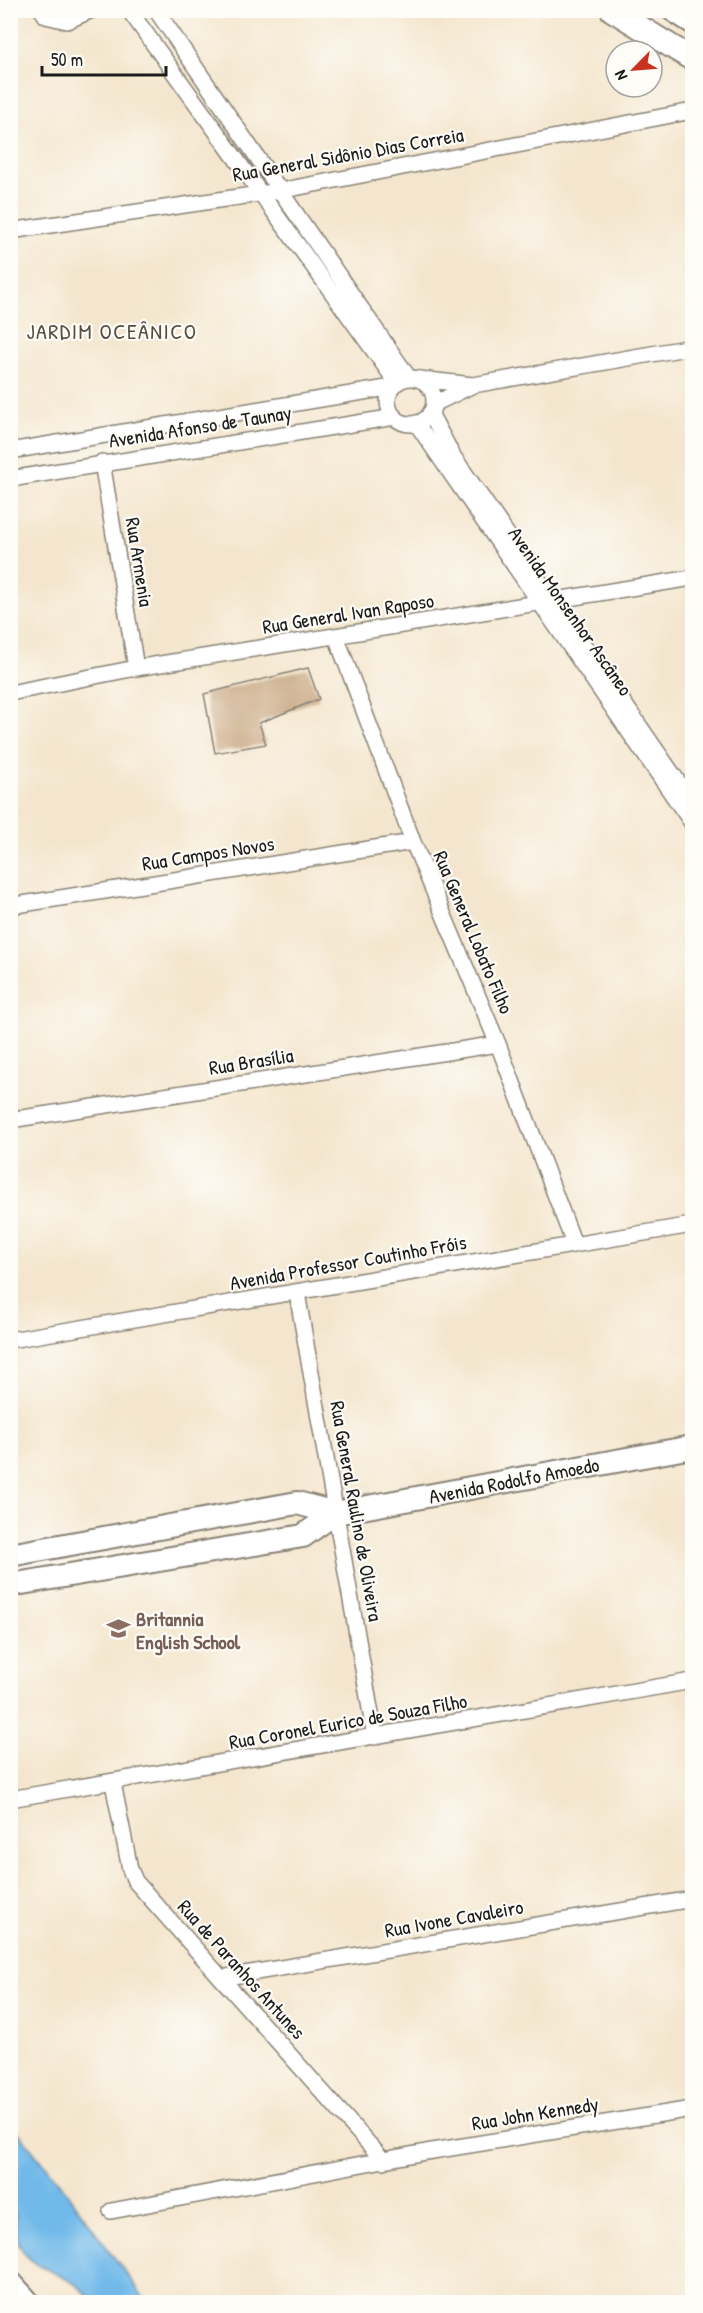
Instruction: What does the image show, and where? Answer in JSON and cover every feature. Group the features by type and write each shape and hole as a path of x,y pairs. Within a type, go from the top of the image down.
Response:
{"street":[{"path":"42,10 46,16 68,21 92,10"},
{"path":"129,10 261,193 404,381 431,389 432,409 416,423 408,423 395,417 388,402 404,381"},
{"path":"156,10 404,381"},
{"path":"612,10 693,59"},
{"path":"673,10 693,22"},
{"name":"Rua General Sidônio Dias Correia","path":"10,231 279,191 693,111"},
{"name":"Avenida Afonso de Taunay","path":"10,451 404,381 473,385 693,347"},
{"name":"Avenida Afonso de Taunay","path":"432,409 473,385"},
{"name":"Avenida Monsenhor Ascâneo","path":"432,409 453,456 693,824"},
{"name":"Avenida Afonso de Taunay","path":"10,479 102,462 395,417"},
{"name":"Avenida Monsenhor Ascâneo","path":"416,423 693,802"},
{"name":"Rua Armenia","path":"102,462 136,668"},
{"name":"Rua General Ivan Raposo","path":"10,693 136,668 693,578"},
{"name":"Rua General Lobato Filho","path":"336,636 413,842 498,1044 574,1244"},
{"name":"Rua Campos Novos","path":"10,906 413,842"},
{"name":"Rua Brasília","path":"10,1120 498,1044"},
{"name":"Avenida Professor Coutinho Fróis","path":"10,1340 693,1225"},
{"name":"Rua General Raulino de Oliveira","path":"297,1293 375,1737"},
{"name":"Avenida Rodolfo Amoedo","path":"10,1555 297,1503 335,1513 693,1447"},
{"name":"Avenida Rodolfo Amoedo","path":"10,1585 303,1536 335,1513"},
{"name":"Rua Coronel Eurico de Souza Filho","path":"10,1799 693,1681"},
{"name":"Rua de Paranhos Antunes","path":"113,1783 130,1869 135,1881 384,2161"},
{"name":"Rua Ivone Cavaleiro","path":"221,1978 693,1899"},
{"name":"Rua John Kennedy","path":"111,2211 384,2161 693,2109"},
{"path":"10,2282 28,2302"}],"water":[{"path":"11,2123 67,2193 147,2302 92,2302 82,2289 43,2268 22,2250 17,2235 16,2215 11,2207"}],"building":[{"path":"308,668 319,699 259,723 266,744 215,753 204,694"}],"place":[{"name":"Britannia English School","path":"118,1629"}],"district":[{"name":"JARDIM OCEÂNICO","path":"112,331"}]}
